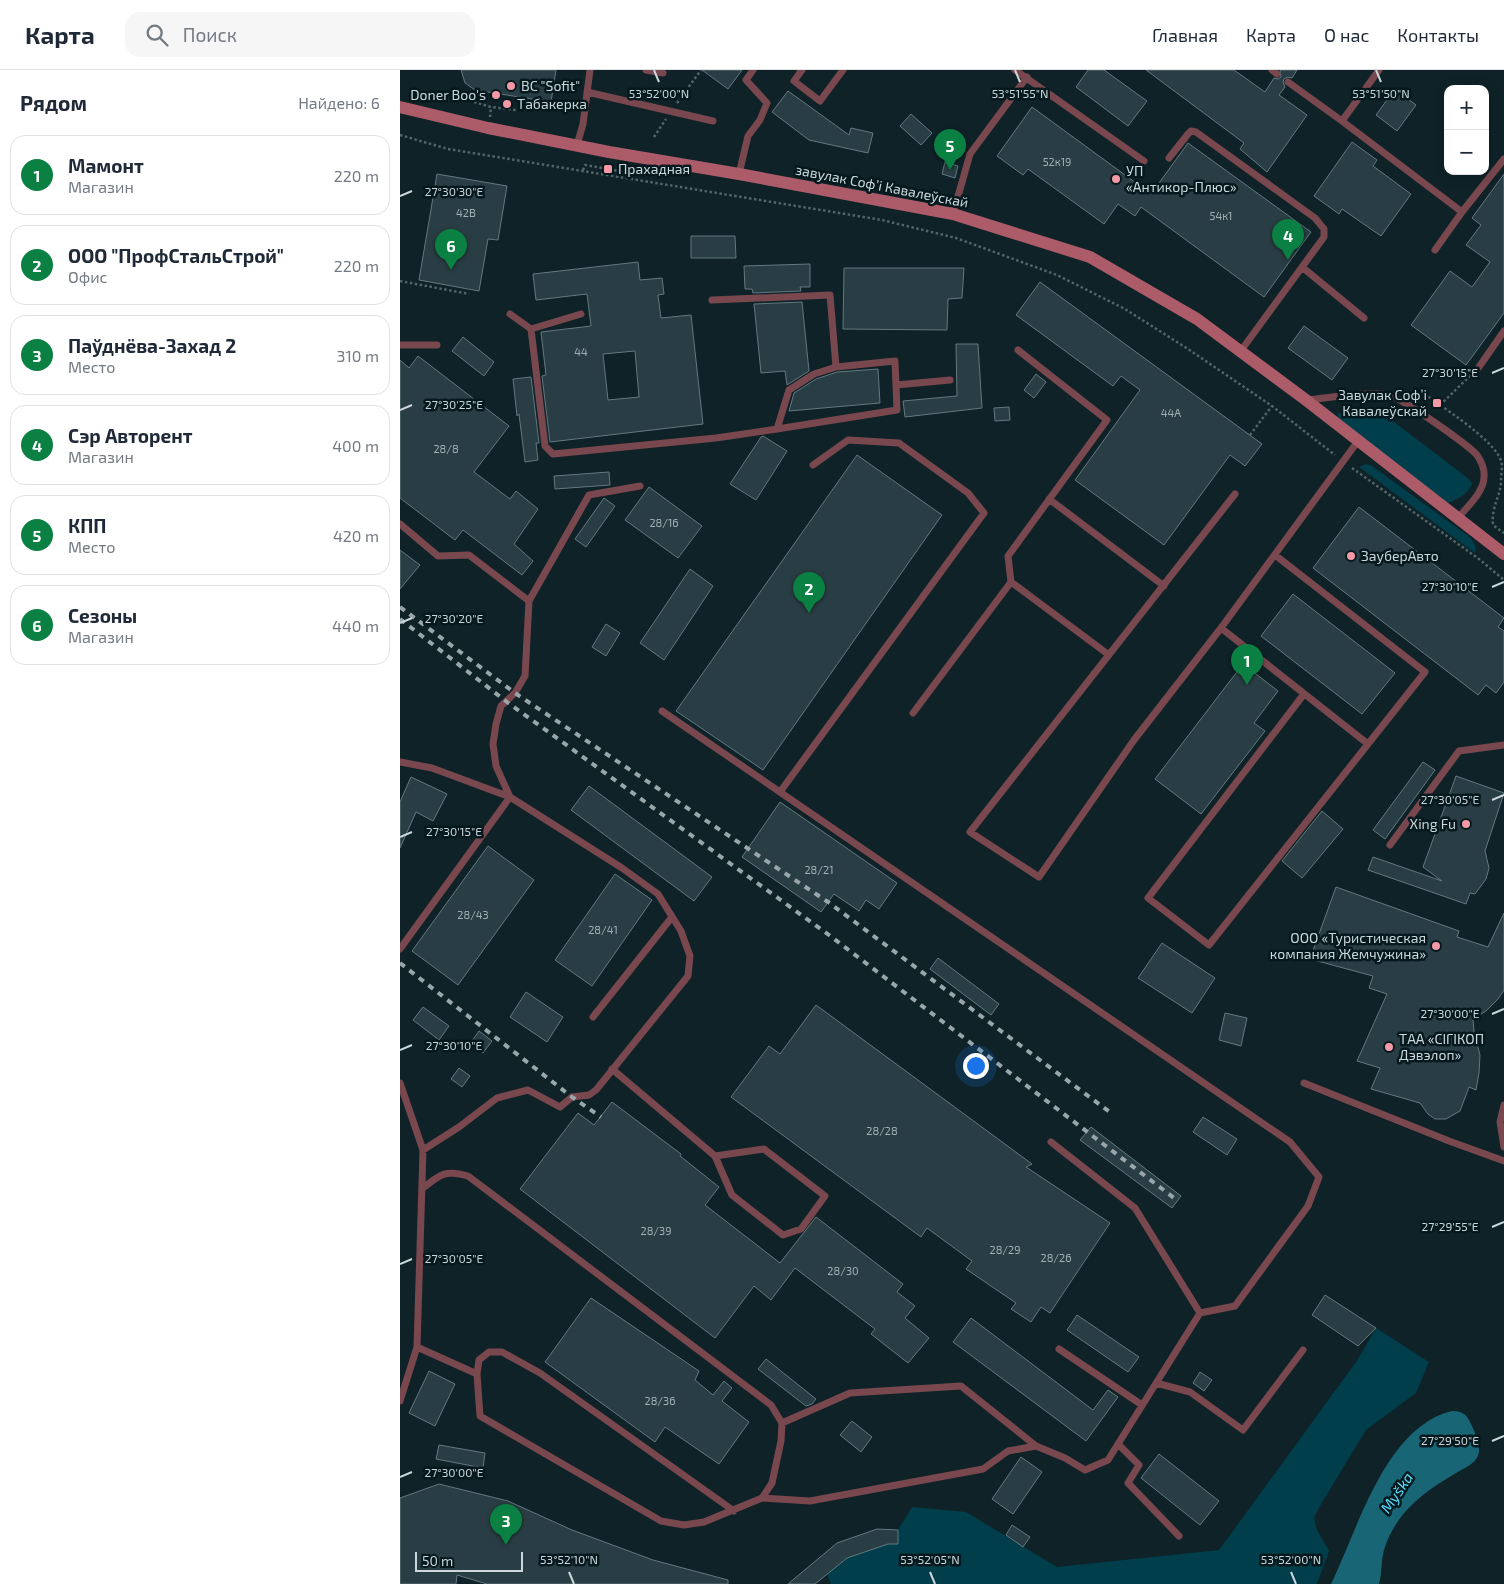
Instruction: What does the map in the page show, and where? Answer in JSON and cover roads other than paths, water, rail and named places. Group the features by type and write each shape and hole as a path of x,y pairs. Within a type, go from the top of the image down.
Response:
{"street":[{"name":"завулак Софʼі Кавалеўскай","path":"400,107 488,128 953,214 1090,257 1197,319 1306,400 1504,554"}],"lane":[{"path":"577,145 583,124 590,70"},
{"path":"646,70 663,73"},
{"path":"739,174 748,136 760,120 768,103 746,80 753,70"},
{"path":"802,70 794,81 820,101 843,70"},
{"path":"1015,70 1144,161"},
{"path":"1342,121 1379,70"},
{"path":"953,214 970,154 1027,77"},
{"path":"1288,82 1462,212"},
{"path":"587,92 713,122"},
{"path":"1169,158 1191,131 1196,132 1315,218 1324,229 1324,237 1240,352"},
{"path":"1435,250 1504,158"},
{"path":"1302,267 1364,318"},
{"path":"712,300 830,295 836,367"},
{"path":"510,314 531,329 545,446 553,454 716,438 777,429 897,410 894,361 836,367 814,374 789,390 777,429"},
{"path":"531,329 581,314"},
{"path":"1479,366 1504,331"},
{"path":"400,344 437,345"},
{"path":"912,712 1011,582 1008,556 1107,420 1018,350"},
{"path":"896,385 950,380"},
{"path":"1306,400 1380,394 1394,397 1426,417 1475,453 1482,466 1484,479 1482,487 1458,518"},
{"path":"780,792 984,513 968,493 899,443 848,440 813,464"},
{"path":"1235,494 970,832 1039,877 1134,740 1221,628 1358,441"},
{"path":"510,797 496,766 493,744 501,706 515,693 525,676 529,601 588,494 640,486"},
{"path":"1049,499 1164,586"},
{"path":"400,524 438,556 469,555 529,601"},
{"path":"1274,555 1425,672 1209,945 1148,898 1304,694"},
{"path":"1011,582 1109,655"},
{"path":"1221,628 1368,744"},
{"path":"662,711 1290,1142 1319,1177 1308,1206 1235,1306 1200,1313 1108,1460 1085,1470 1065,1458 1036,1446 961,1386 850,1393 782,1423"},
{"path":"1390,845 1458,752 1504,745"},
{"path":"400,762 432,768 510,797 622,868 658,894 681,931 690,956 688,976 589,1095 572,1097 560,1107 528,1090 497,1098 459,1127 423,1150"},
{"path":"400,949 510,797"},
{"path":"593,1017 672,918"},
{"path":"612,1069 715,1156 732,1195 783,1235 801,1229 825,1196 764,1149 715,1156"},
{"path":"400,1082 423,1150 416,1347 400,1401"},
{"path":"1304,1083 1504,1161"},
{"path":"1504,1105 1500,1122 1504,1148"},
{"path":"1050,1142 1135,1208 1200,1313"},
{"path":"422,1189 440,1175 454,1172 468,1176 771,1405 782,1423 781,1441 772,1483 762,1498"},
{"path":"416,1347 477,1374"},
{"path":"1059,1349 1142,1405"},
{"path":"1156,1383 1190,1392 1243,1430 1303,1350"},
{"path":"734,1511 540,1373 502,1352 489,1352 479,1360 477,1374 480,1416 661,1521 684,1525 704,1522 734,1511 762,1498 810,1501 982,1469 1008,1451 1036,1446"},
{"path":"1118,1444 1140,1465 1128,1483 1179,1536"}],"water":[{"name":"Муška","path":"1452,1411 1464,1414 1471,1424 1479,1448 1476,1460 1430,1490 1407,1510 1390,1535 1384,1550 1379,1584 1331,1584 1363,1509 1391,1458 1409,1437 1429,1421"}],"railway":[{"path":"400,607 515,693 828,902 1111,1113"},
{"path":"400,619 507,702 829,935 1178,1201"},
{"path":"400,963 572,1097 601,1117"}],"place":[{"name":"BC \"Sofit\"","path":"511,86"},
{"name":"Doner Boo's","path":"496,95"},
{"name":"Табакерка","path":"507,104"},
{"name":"Прахадная","path":"608,169"},
{"name":"КПП","path":"950,170"},
{"name":"УП «Антикор-Плюс»","path":"1116,179"},
{"name":"Сэр Авторент","path":"1288,260"},
{"name":"Сезоны","path":"451,270"},
{"name":"Завулак Софʼі Кавалеўскай","path":"1437,403"},
{"name":"ЗауберАвто","path":"1351,556"},
{"name":"ООО \"ПрофСтальСтрой\"","path":"809,613"},
{"name":"Мамонт","path":"1247,685"},
{"name":"Xing Fu","path":"1466,824"},
{"name":"ООО «Туристическая компания Жемчужина»","path":"1436,946"},
{"name":"ТАА «СІГІКОП Дэвэлоп»","path":"1389,1047"},
{"name":"Паўднёва-Захад 2","path":"506,1545"}]}
